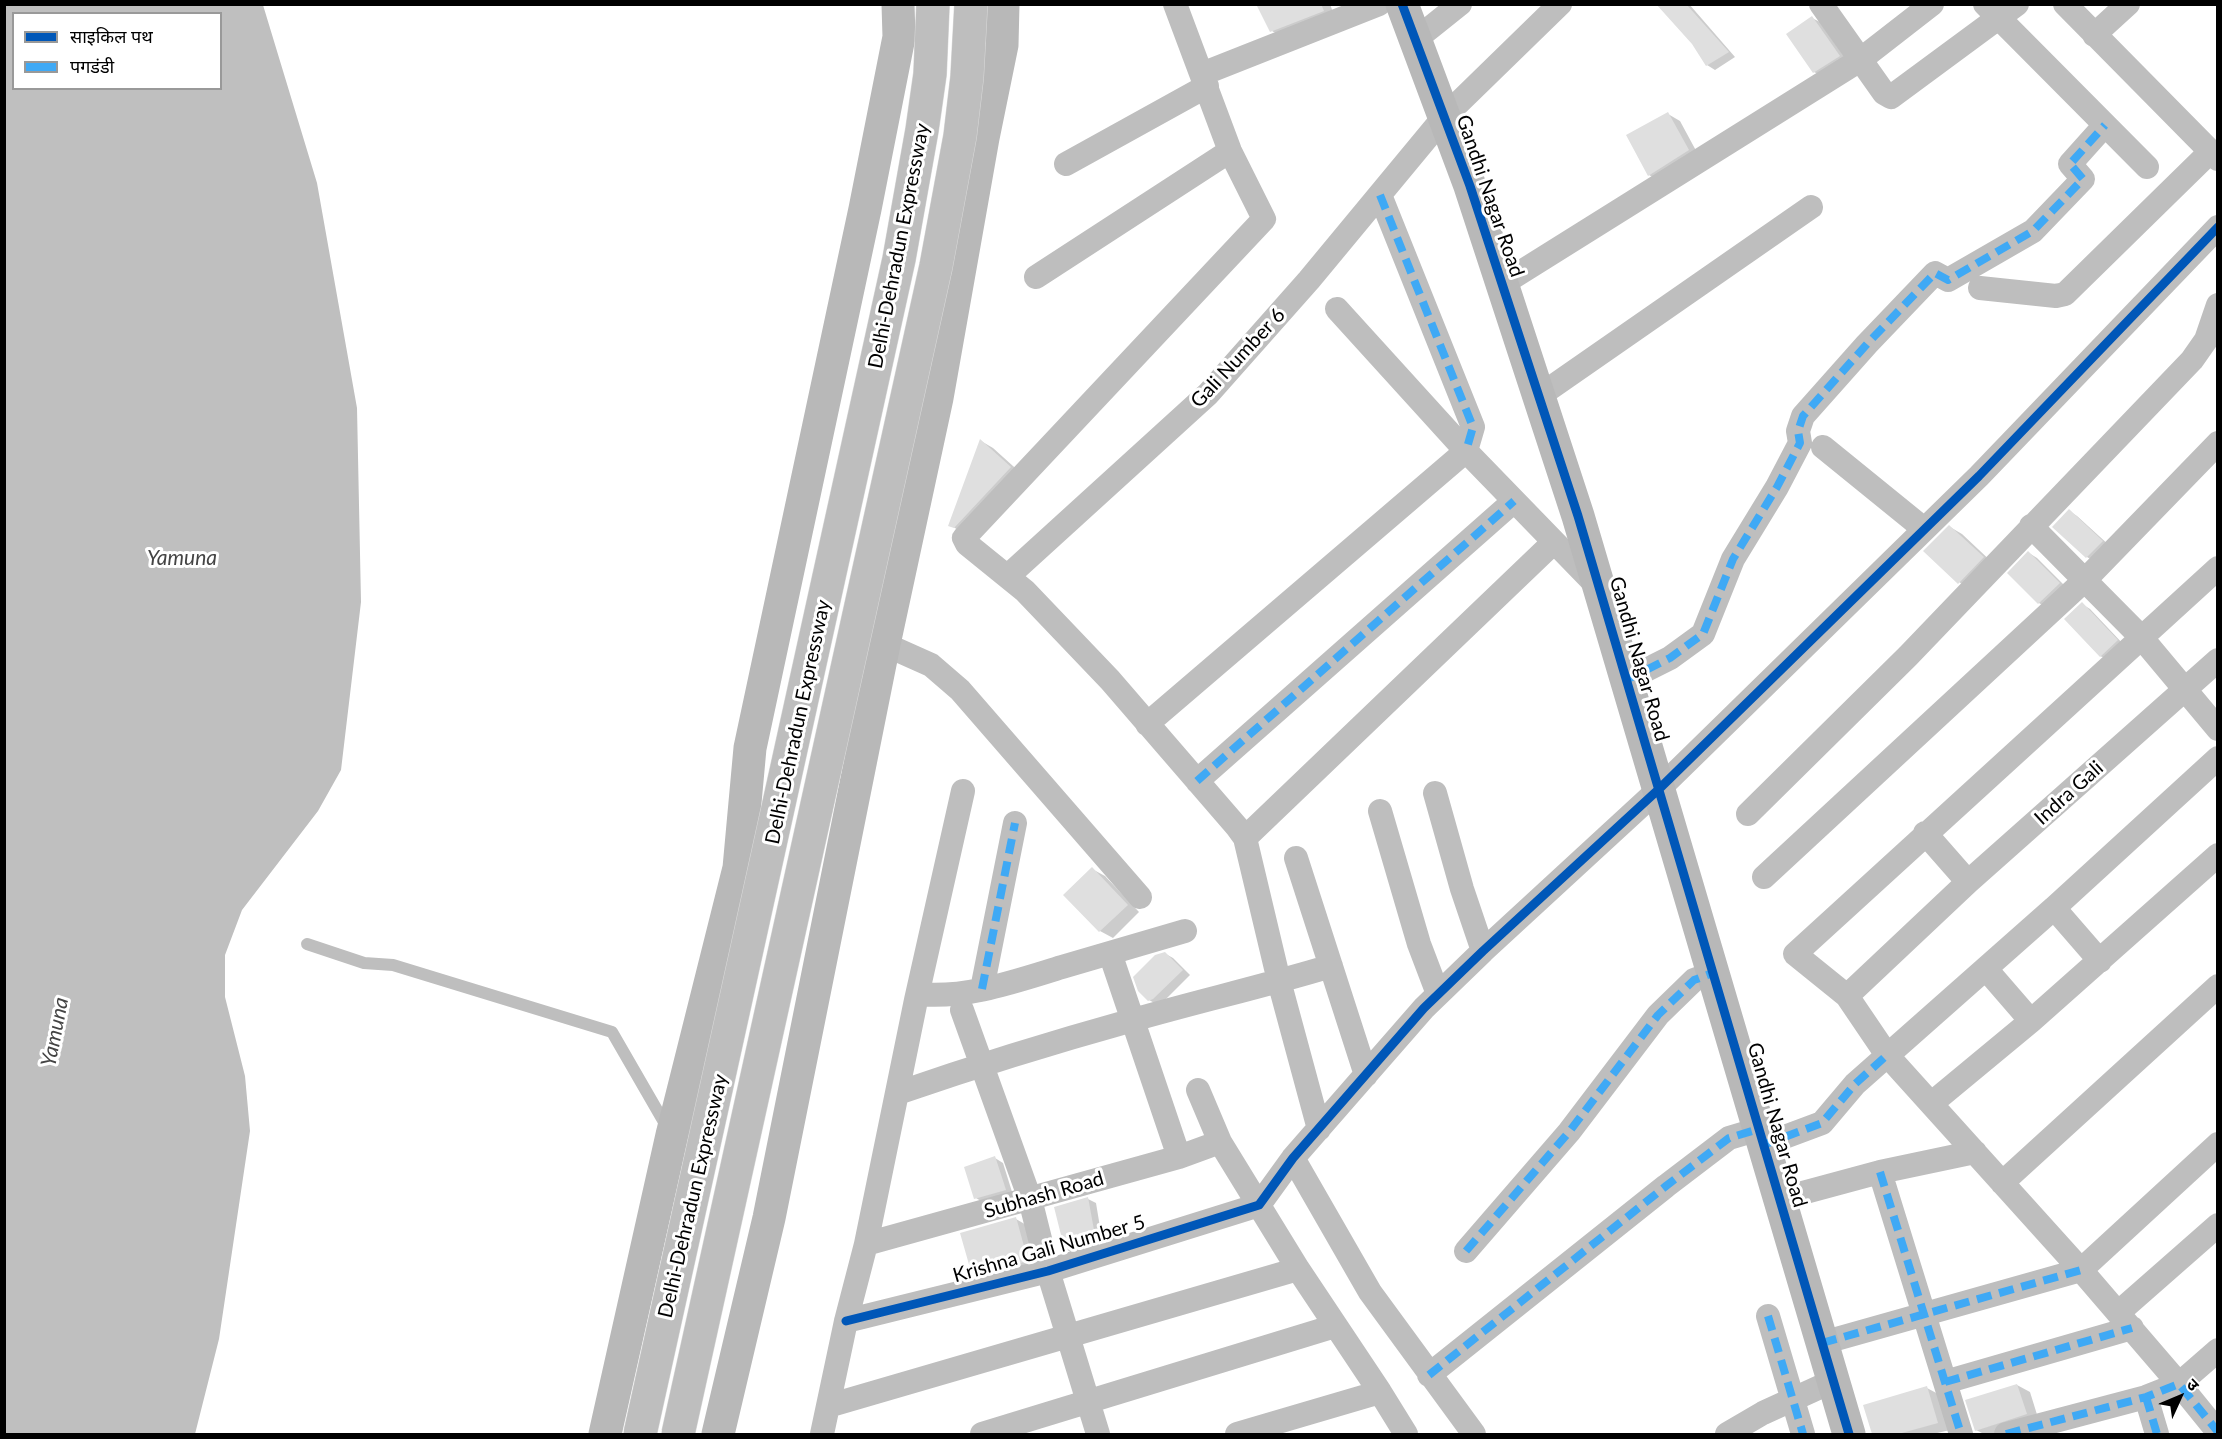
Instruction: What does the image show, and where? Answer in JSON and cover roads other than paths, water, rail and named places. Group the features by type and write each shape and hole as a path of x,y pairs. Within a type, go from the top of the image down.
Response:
{"highway":[{"name":"Delhi-Dehradun Expressway","path":"640,1434 898,264 930,74 933,4"},
{"name":"Delhi-Dehradun Expressway","path":"678,1434 936,266 966,89 971,4"}],"street":[{"path":"605,1434 672,1135 739,868 750,748 865,209 899,37 898,4"},
{"path":"718,1434 769,1218 884,644 937,398 983,138 1002,45 1003,4"},
{"path":"1175,4 1230,151 1264,219 965,536 964,540 1025,591 1102,672 1245,838 1279,981 1319,1129"},
{"path":"1066,164 1205,80 1379,4"},
{"name":"Gandhi Nagar Road","path":"1402,4 1470,186 1539,396 1599,588 1849,1434"},
{"path":"1415,40 1460,4"},
{"name":"Gali Number 6","path":"1008,576 1208,394 1309,280 1444,117 1560,4"},
{"path":"1821,4 1884,93 1891,97 2000,10 2104,125 2147,167"},
{"path":"1502,284 1860,60 1932,4"},
{"path":"1980,288 2056,296 2065,294 2214,156 2065,4"},
{"path":"2094,35 2128,4"},
{"path":"1626,680 1670,658 1703,634 1733,559 1777,487 1800,443 1798,431 1803,416 1935,273 1948,280 2033,231 2083,179 2070,164 2104,125"},
{"path":"1036,277 1230,151"},
{"path":"1148,724 1466,451 1473,427 1380,195"},
{"path":"1539,396 1811,207"},
{"path":"1259,1205 1293,1158 1438,994 1659,789 1924,529 2049,404 2217,227"},
{"path":"1748,814 1900,663 2192,360 2206,340 2217,305"},
{"path":"1337,309 1466,451 1599,588"},
{"path":"1764,877 2086,579 2217,443"},
{"path":"1823,447 1924,529"},
{"path":"1197,781 1514,501"},
{"path":"2031,526 2141,637 2217,729"},
{"path":"1245,838 1554,542"},
{"path":"2217,567 1795,954 1847,996 1887,1055 2125,1320 2217,1432"},
{"path":"884,644 931,665 960,690 1140,897"},
{"name":"Indra Gali","path":"1847,996 1968,882 2217,660"},
{"path":"750,748 823,763 859,774"},
{"path":"1429,1375 1729,1138 1761,1137 1822,1123 1855,1084 2054,908 2217,758"},
{"path":"822,1434 846,1322 866,1244 963,790"},
{"path":"1435,793 1462,889 1483,951"},
{"path":"1380,811 1419,944 1438,994"},
{"path":"982,989 1015,823"},
{"path":"1925,833 1968,882"},
{"path":"1932,1103 2100,961 2217,855"},
{"path":"1296,858 1366,1075"},
{"path":"2054,908 2100,961"},
{"path":"918,994 945,994 982,989 1185,931"},
{"path":"1110,953 1179,1157"},
{"path":"898,1093 981,1065 1134,1019 1331,966"},
{"path":"1986,969 2031,1021"},
{"path":"1466,1251 1569,1132 1658,1015 1694,980 1713,973"},
{"path":"2002,1183 2217,986"},
{"path":"962,1010 1030,1200 1048,1270 1098,1434"},
{"path":"1198,1090 1220,1142 1298,1269 1406,1434"},
{"name":"Subhash Road","path":"866,1244 1030,1200 1179,1157 1220,1142"},
{"path":"1822,1343 2081,1270 2217,1144"},
{"path":"1780,1199 1880,1172 1975,1152"},
{"path":"1293,1158 1370,1292 1473,1434"},
{"path":"1880,1172 1961,1434"},
{"name":"Krishna Gali Number 5","path":"846,1322 1048,1270 1259,1205"},
{"path":"1945,1382 2125,1320 2217,1225"},
{"path":"828,1406 1298,1269"},
{"path":"1768,1316 1803,1434"},
{"path":"982,1434 1335,1326"},
{"path":"2006,1434 2146,1397 2179,1384 2217,1350"},
{"path":"1727,1434 1763,1413 1833,1381"},
{"path":"1237,1434 1380,1392"},
{"path":"2146,1397 2157,1434"}],"lane":[{"path":"307,944 364,963 393,965 612,1032 672,1135"}],"water":[{"name":"Yamuna","path":"5,4 263,5 317,183 357,408 361,602 341,770 318,811 242,910 225,955 225,997 245,1076 250,1131 219,1339 195,1434 5,1434"}]}
